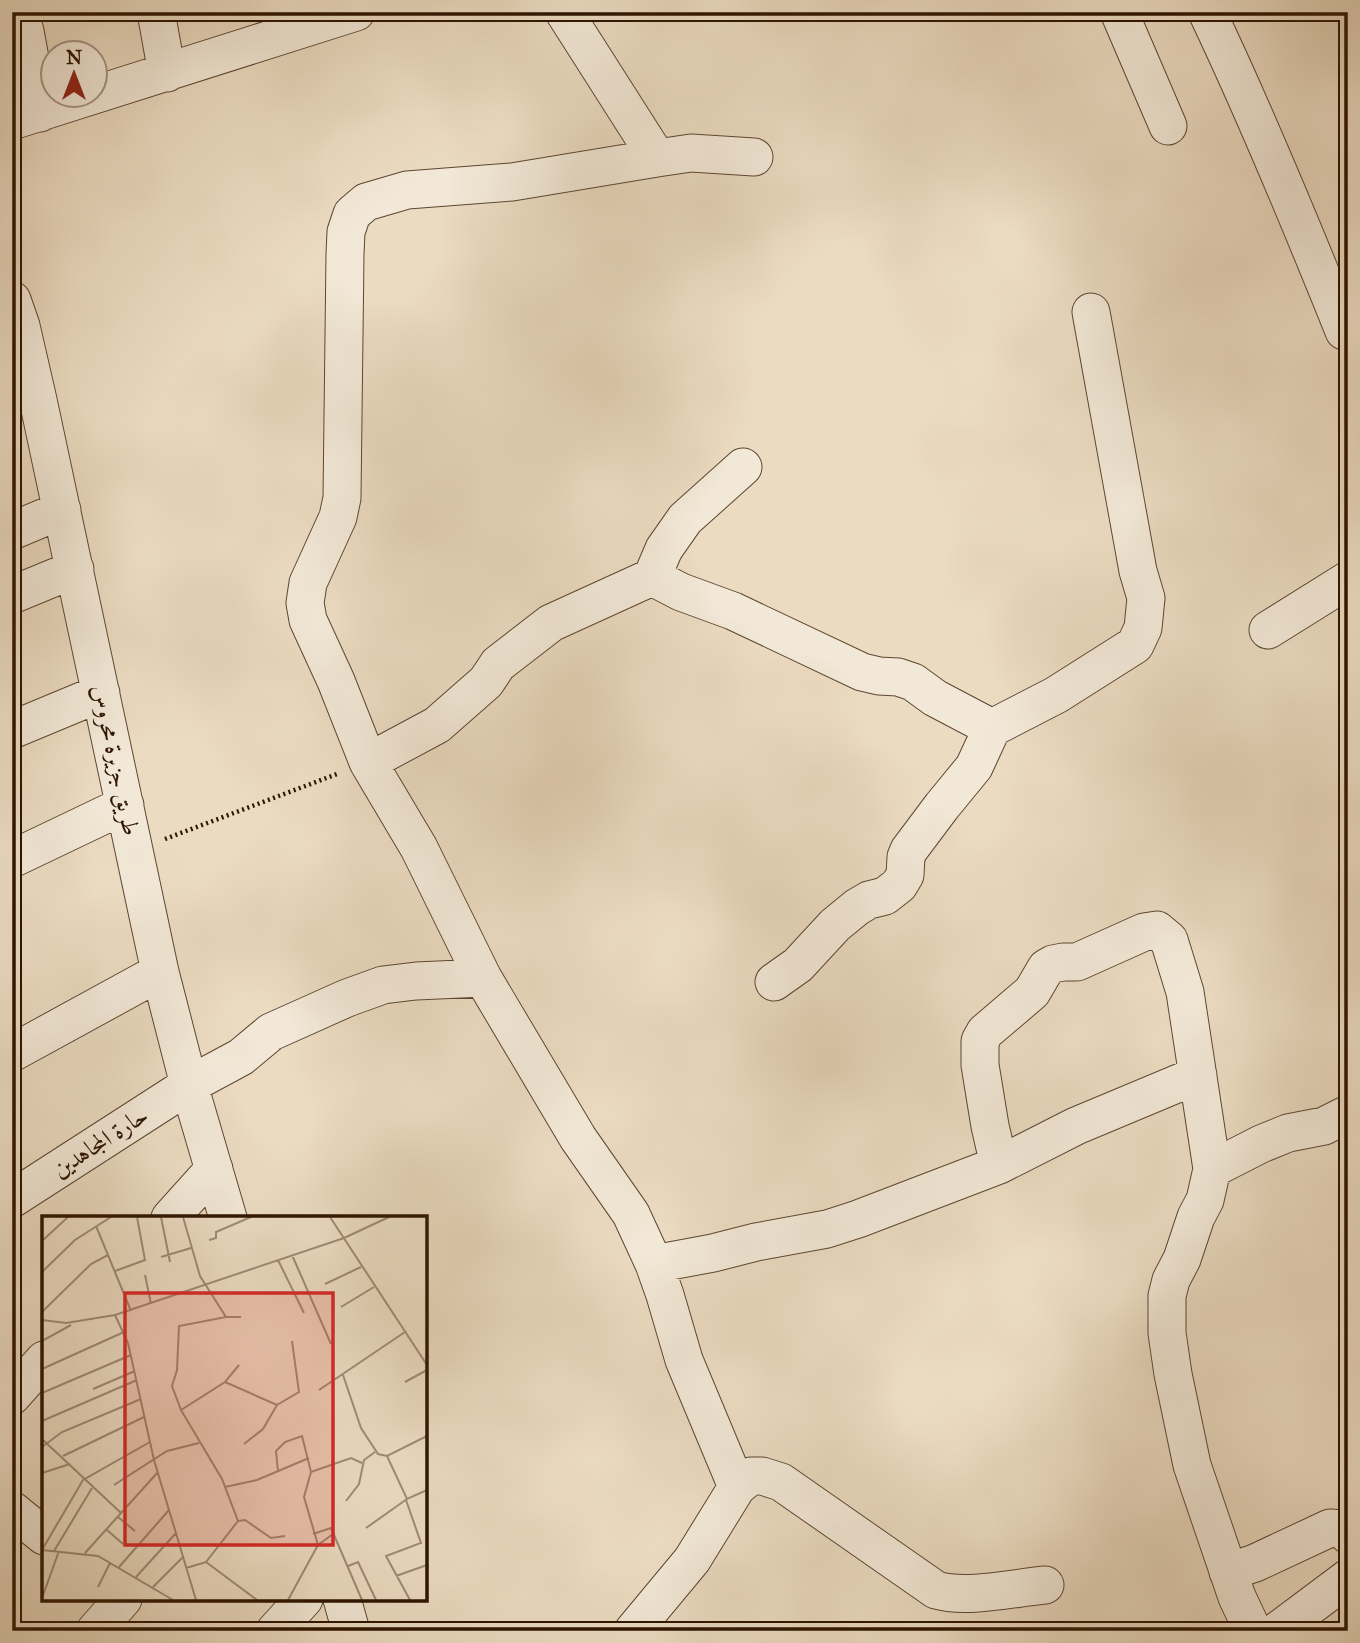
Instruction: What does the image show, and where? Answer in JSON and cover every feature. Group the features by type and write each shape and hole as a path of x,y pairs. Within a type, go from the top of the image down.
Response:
{"street":[{"path":"18,12 25,31 26,117 356,12"},
{"path":"156,12 167,73"},
{"path":"564,12 657,158"},
{"path":"1119,12 1168,126"},
{"path":"1207,12 1299,218 1344,331"},
{"path":"737,1487 684,1360 664,1294 631,1214 578,1138 483,978 419,848 368,762 308,620 305,603 308,583 338,517 342,498 345,254 346,233 352,214 366,202 407,190 512,182 691,153 754,157"},
{"name":"طريق جزيرة محروس","path":"12,300 21,326 25,405 62,510 160,972 189,1085 227,1216"},
{"path":"774,982 798,965 835,925 857,907 869,900 885,896 899,885 905,875 909,850 974,766 992,728 1056,695 1135,645 1143,628 1146,598 1138,571 1091,312"},
{"path":"368,762 437,725 486,682 498,664 551,624 652,577 664,549 685,519 743,467"},
{"path":"12,531 62,510"},
{"path":"12,595 75,569"},
{"path":"652,577 681,592 733,611 862,672 914,682 935,698 992,728"},
{"path":"1268,630 1348,580"},
{"path":"12,730 101,693"},
{"path":"12,859 125,805"},
{"path":"999,1165 980,1065 980,1041 985,1032 1032,992 1046,968 1063,961 1077,961 1144,932 1157,930 1169,940 1185,992 1212,1169 1205,1200 1171,1280 1167,1296 1167,1333 1192,1465 1237,1597 1253,1631"},
{"path":"12,1053 160,972"},
{"name":"حارة المجاهدين","path":"12,1199 189,1085 241,1057 271,1032 383,985 483,978"},
{"path":"653,1265 827,1229 858,1219 999,1165 1076,1126 1198,1074"},
{"path":"1212,1169 1288,1133 1324,1126 1348,1114"},
{"path":"172,1216 214,1169"},
{"path":"633,1631 692,1560 737,1487 751,1476 762,1476 781,1482 936,1590 951,1594 1045,1585"},
{"path":"12,1510 42,1534"},
{"path":"1228,1572 1255,1563 1330,1528 1343,1529 1348,1535"},
{"path":"1277,1631 1348,1578"},
{"path":"95,1631 121,1601"},
{"path":"275,1631 302,1601"},
{"path":"343,1601 351,1631"}],"path":[{"path":"135,851 368,762"}]}
